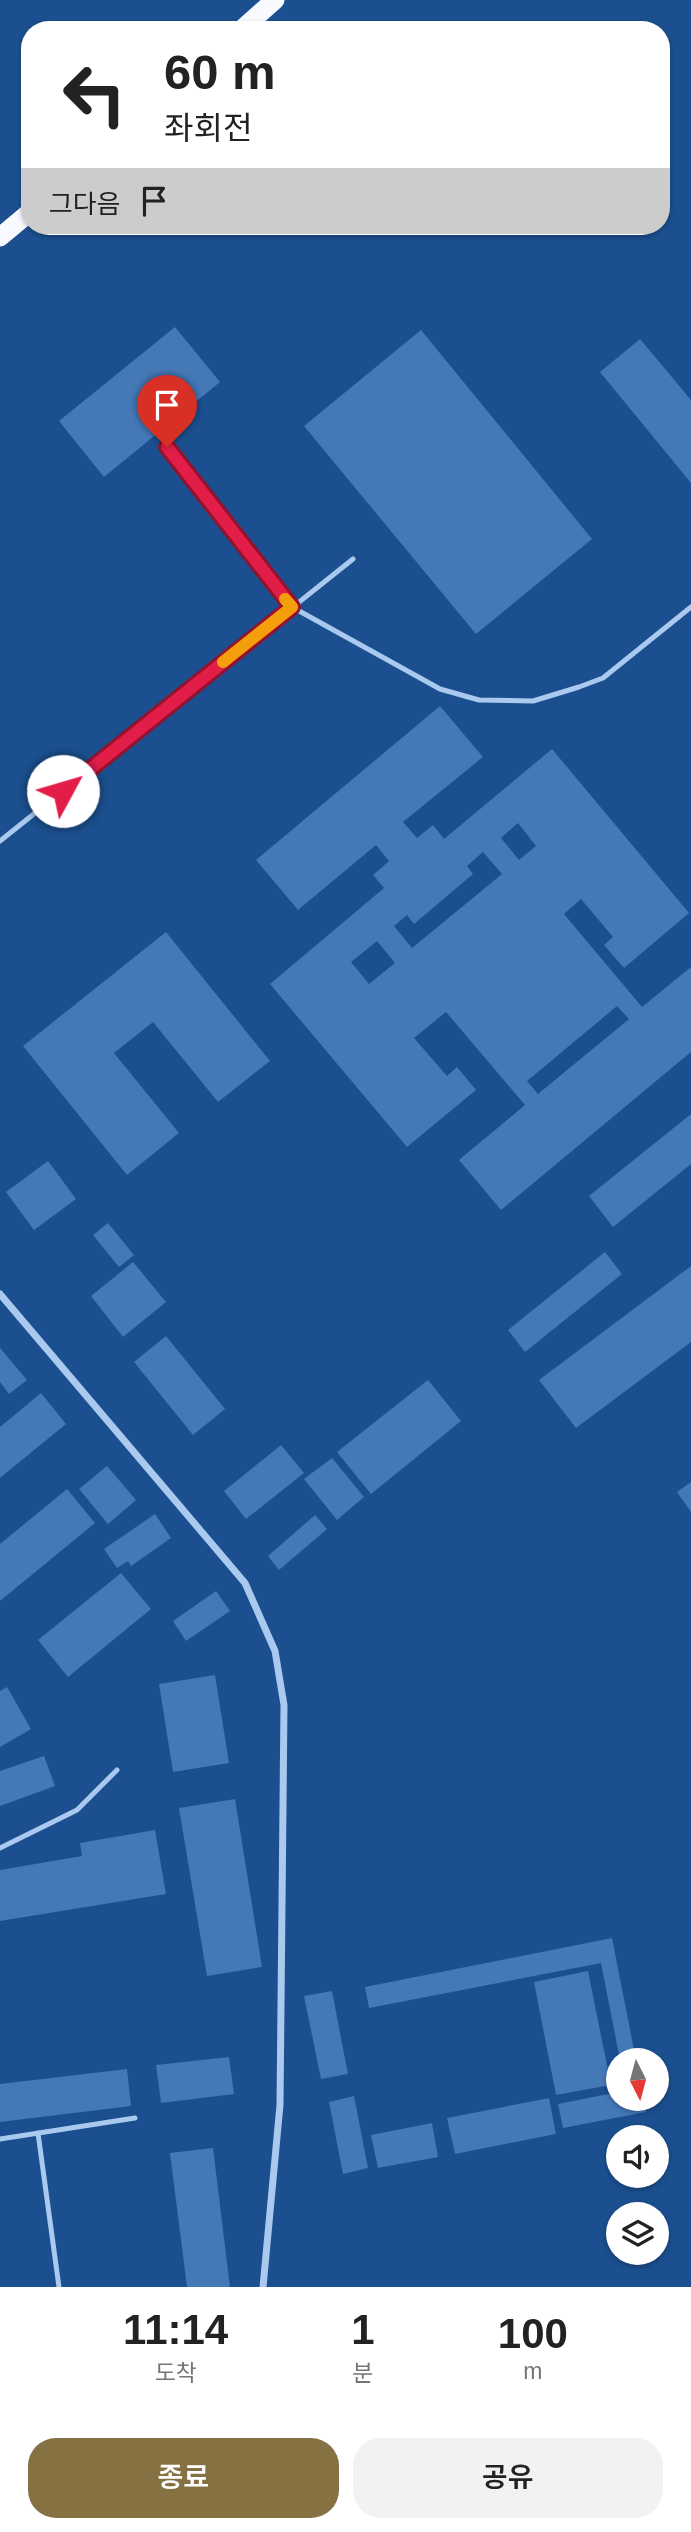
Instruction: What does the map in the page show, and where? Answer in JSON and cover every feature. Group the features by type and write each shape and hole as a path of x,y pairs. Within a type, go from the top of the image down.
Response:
{"highway":[{"path":"251,21 275,0"},
{"path":"0,237 21,220"}],"street":[{"path":"0,1294 245,1583 275,1651 284,1705 280,2105 263,2287"}],"lane":[{"path":"167,447 292,607 440,689 478,700 533,701 603,678 691,607"},
{"path":"0,841 353,559"},
{"path":"0,1848 77,1810 117,1770"},
{"path":"0,2139 135,2118"},
{"path":"37,2133 59,2287"}],"building":[{"path":"175,327 220,382 104,477 59,421"},
{"path":"421,330 592,539 476,634 304,426"},
{"path":"640,339 691,400 691,483 600,372"},
{"path":"440,706 483,757 403,822 417,838 433,825 444,839 552,749 689,913 624,968 604,945 613,937 581,899 564,914 642,1007 691,967 691,1052 501,1210 459,1160 525,1105 446,1012 414,1038 447,1076 457,1067 476,1090 407,1147 270,984 384,888 373,875 389,861 376,845 298,910 256,860","holes":["518,823 536,846 519,860 501,838","483,852 502,874 412,948 394,926 407,915 414,924 473,874 467,866","377,941 395,963 369,984 351,962","617,1006 629,1019 538,1094 527,1081"]},
{"path":"166,932 270,1061 218,1102 153,1022 114,1053 179,1133 127,1175 23,1046"},
{"path":"691,1114 691,1164 613,1227 589,1196"},
{"path":"48,1161 76,1199 34,1230 6,1192"},
{"path":"108,1223 134,1255 119,1267 93,1235"},
{"path":"605,1252 622,1274 525,1352 508,1330"},
{"path":"133,1262 166,1302 123,1337 91,1296"},
{"path":"691,1266 691,1342 576,1428 539,1380"},
{"path":"166,1336 225,1409 193,1435 134,1362"},
{"path":"0,1348 27,1380 9,1394 0,1382"},
{"path":"428,1380 461,1421 371,1494 337,1452"},
{"path":"41,1393 66,1424 0,1478 0,1427"},
{"path":"281,1445 304,1473 246,1519 224,1491"},
{"path":"332,1458 364,1497 337,1520 304,1479"},
{"path":"107,1466 136,1500 108,1524 79,1489"},
{"path":"691,1482 691,1512 677,1492"},
{"path":"67,1489 95,1523 0,1601 0,1544"},
{"path":"155,1514 171,1538 131,1566 128,1561 117,1568 104,1549"},
{"path":"315,1515 327,1529 279,1570 268,1556"},
{"path":"121,1573 151,1609 68,1677 38,1640"},
{"path":"216,1591 230,1611 186,1641 173,1621"},
{"path":"215,1675 229,1763 173,1772 159,1684"},
{"path":"7,1687 31,1729 0,1747 0,1691"},
{"path":"44,1756 55,1786 0,1806 0,1771"},
{"path":"235,1799 262,1967 207,1976 179,1808"},
{"path":"155,1830 166,1894 0,1921 0,1870 82,1856 80,1843"},
{"path":"612,1938 634,2048 618,2048 601,1963 369,2008 365,1987"},
{"path":"588,1971 606,2060 606,2086 556,2095 534,1982"},
{"path":"332,1991 348,2074 321,2079 304,1996"},
{"path":"229,2057 234,2094 161,2103 156,2065"},
{"path":"127,2069 131,2106 0,2122 0,2084"},
{"path":"606,2094 606,2111 646,2112 563,2128 558,2104"},
{"path":"354,2096 368,2168 343,2174 329,2102"},
{"path":"549,2098 556,2134 455,2154 447,2118"},
{"path":"432,2123 438,2157 378,2168 371,2135"},
{"path":"213,2148 230,2287 187,2287 170,2153"}],"slow traffic":[{"path":"223,662 292,607 285,599"}],"route":[{"path":"63,791 292,607 167,447"}]}
